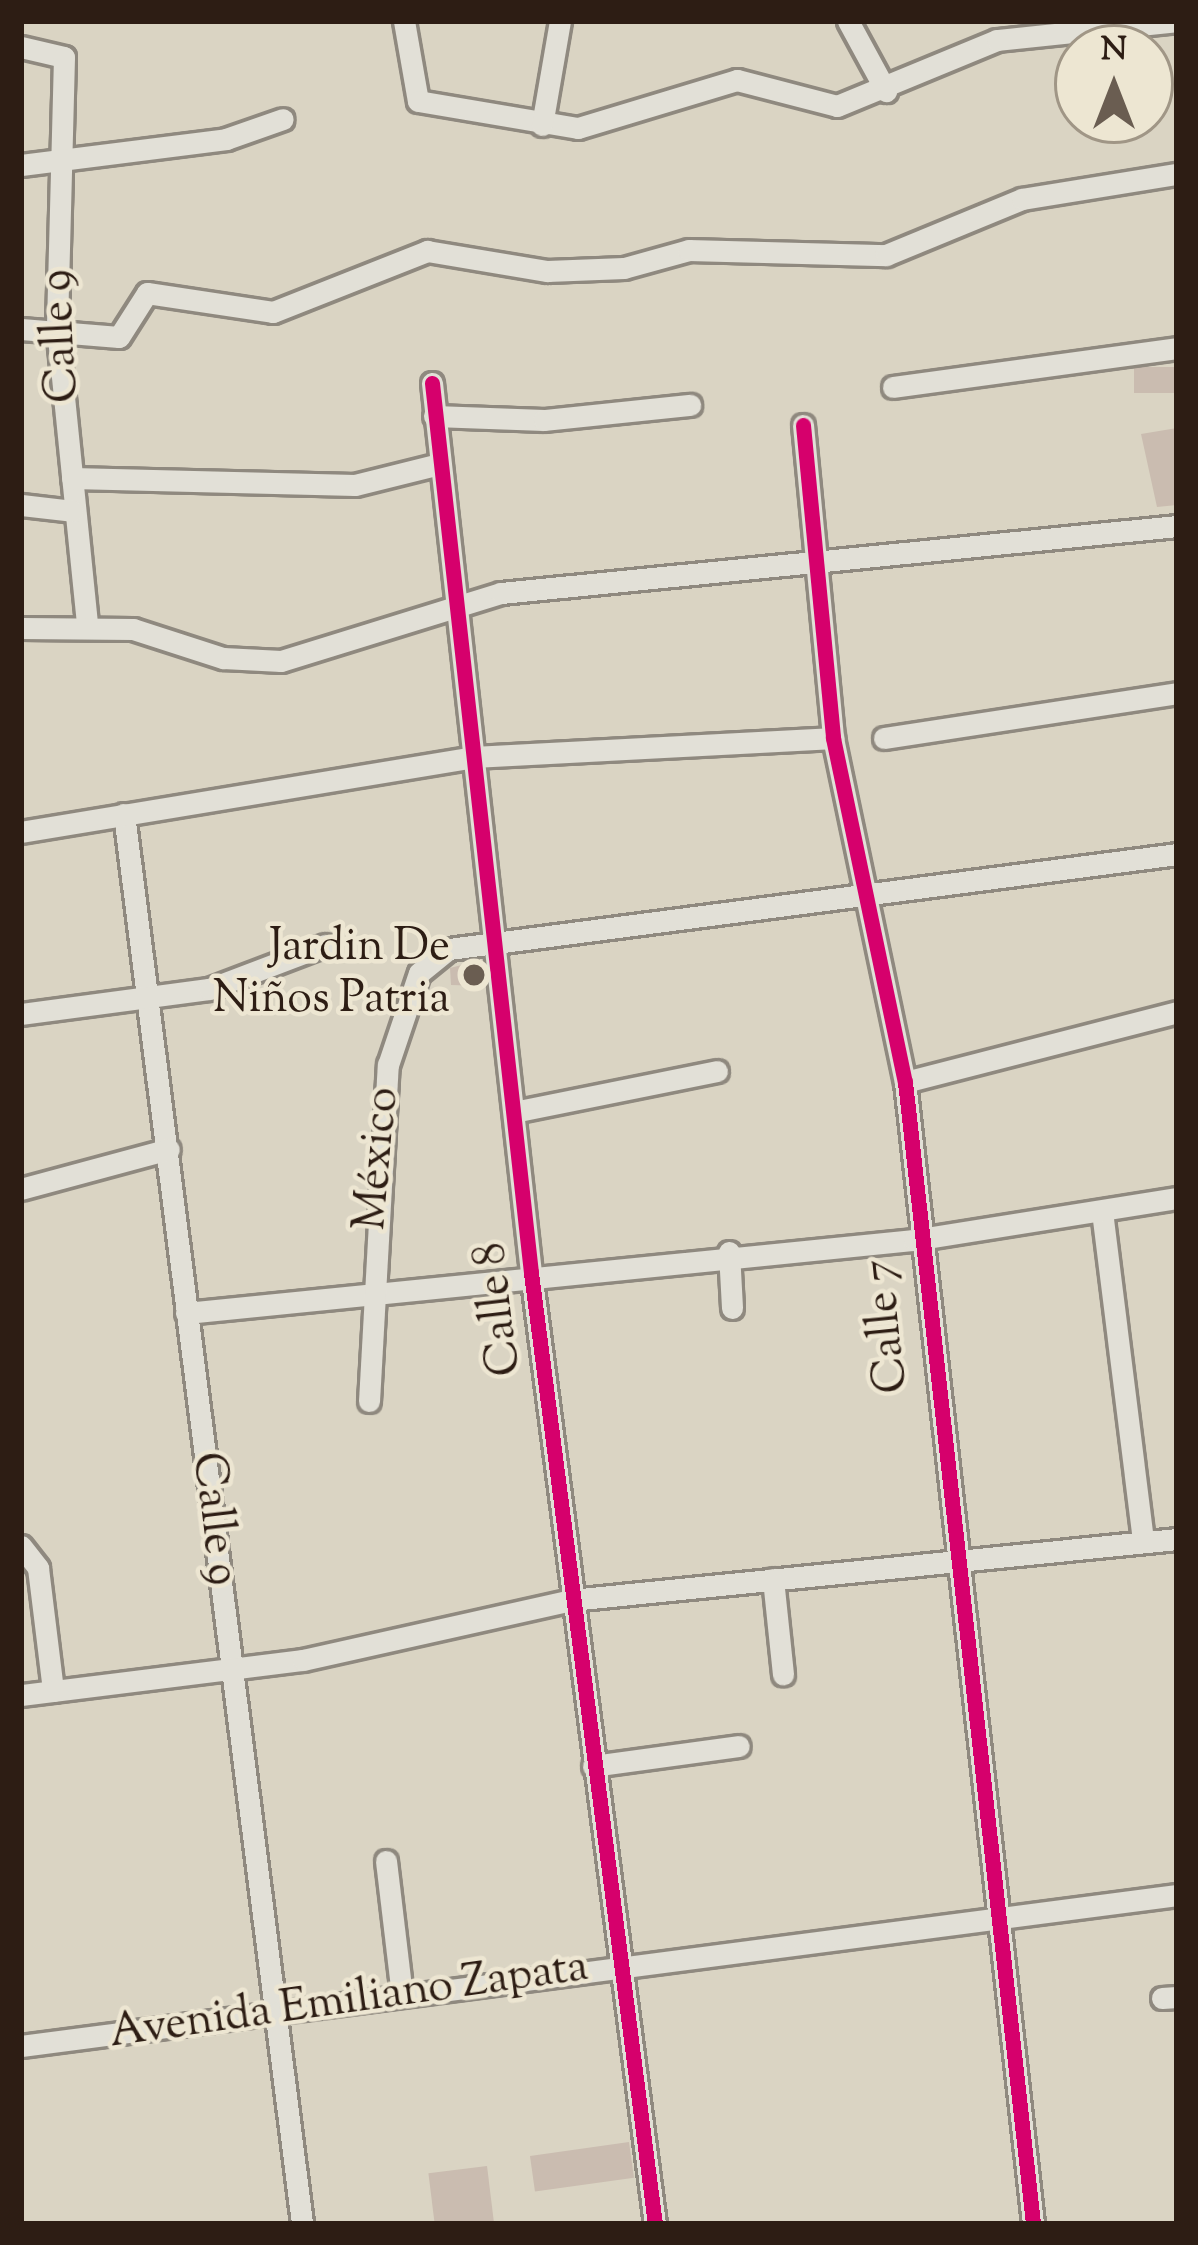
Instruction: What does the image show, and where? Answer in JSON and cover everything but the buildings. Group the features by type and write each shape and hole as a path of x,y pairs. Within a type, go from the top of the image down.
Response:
{"street":[{"path":"404,21 418,101 542,124 602,125 737,80 815,107 886,92 992,30 1177,21"},
{"path":"542,124 560,21"},
{"path":"848,21 886,92"},
{"name":"Calle 9","path":"21,47 57,49 57,328 87,625"},
{"path":"21,165 60,163 283,119"},
{"path":"21,329 57,328 119,338 147,293 273,312 427,250 547,271 623,268 689,250 886,255 1022,200 1177,174"},
{"path":"893,387 1177,348"},
{"name":"Calle 8","path":"432,383 474,758 500,936 531,1273 655,2224"},
{"path":"434,416 544,420 690,405"},
{"name":"Calle 7","path":"803,425 832,739 858,898 876,934 905,1082 914,1240 1033,2224"},
{"path":"72,478 355,485 439,464"},
{"path":"21,505 73,511"},
{"path":"21,628 87,625 281,661 458,602 1177,526"},
{"path":"884,738 1177,693"},
{"path":"21,832 474,758 832,739"},
{"name":"Calle 9","path":"124,814 302,2224"},
{"name":"México","path":"369,1401 367,1298 398,1016 419,973 449,949 500,936 858,898 1177,854"},
{"path":"21,1014 231,982 326,946"},
{"path":"905,1082 1177,1012"},
{"path":"514,1112 718,1071"},
{"path":"21,1189 169,1149"},
{"path":"186,1313 367,1298 531,1273 729,1252 914,1240 1177,1198"},
{"path":"1102,1211 1143,1541"},
{"path":"729,1252 732,1308"},
{"path":"21,1695 232,1669 571,1600 1177,1539"},
{"path":"21,1546 38,1568 52,1691"},
{"path":"773,1579 783,1674"},
{"path":"592,1766 739,1746"},
{"path":"386,1861 402,1995"},
{"name":"Avenida Emiliano Zapata","path":"21,2046 276,2008 1177,1895"}],"cycle path":[{"path":"432,383 531,1273 655,2224"},
{"path":"803,425 833,738 905,1082 1033,2224"}],"place":[{"name":"Jardin De Niños Patria","path":"474,975"}]}
